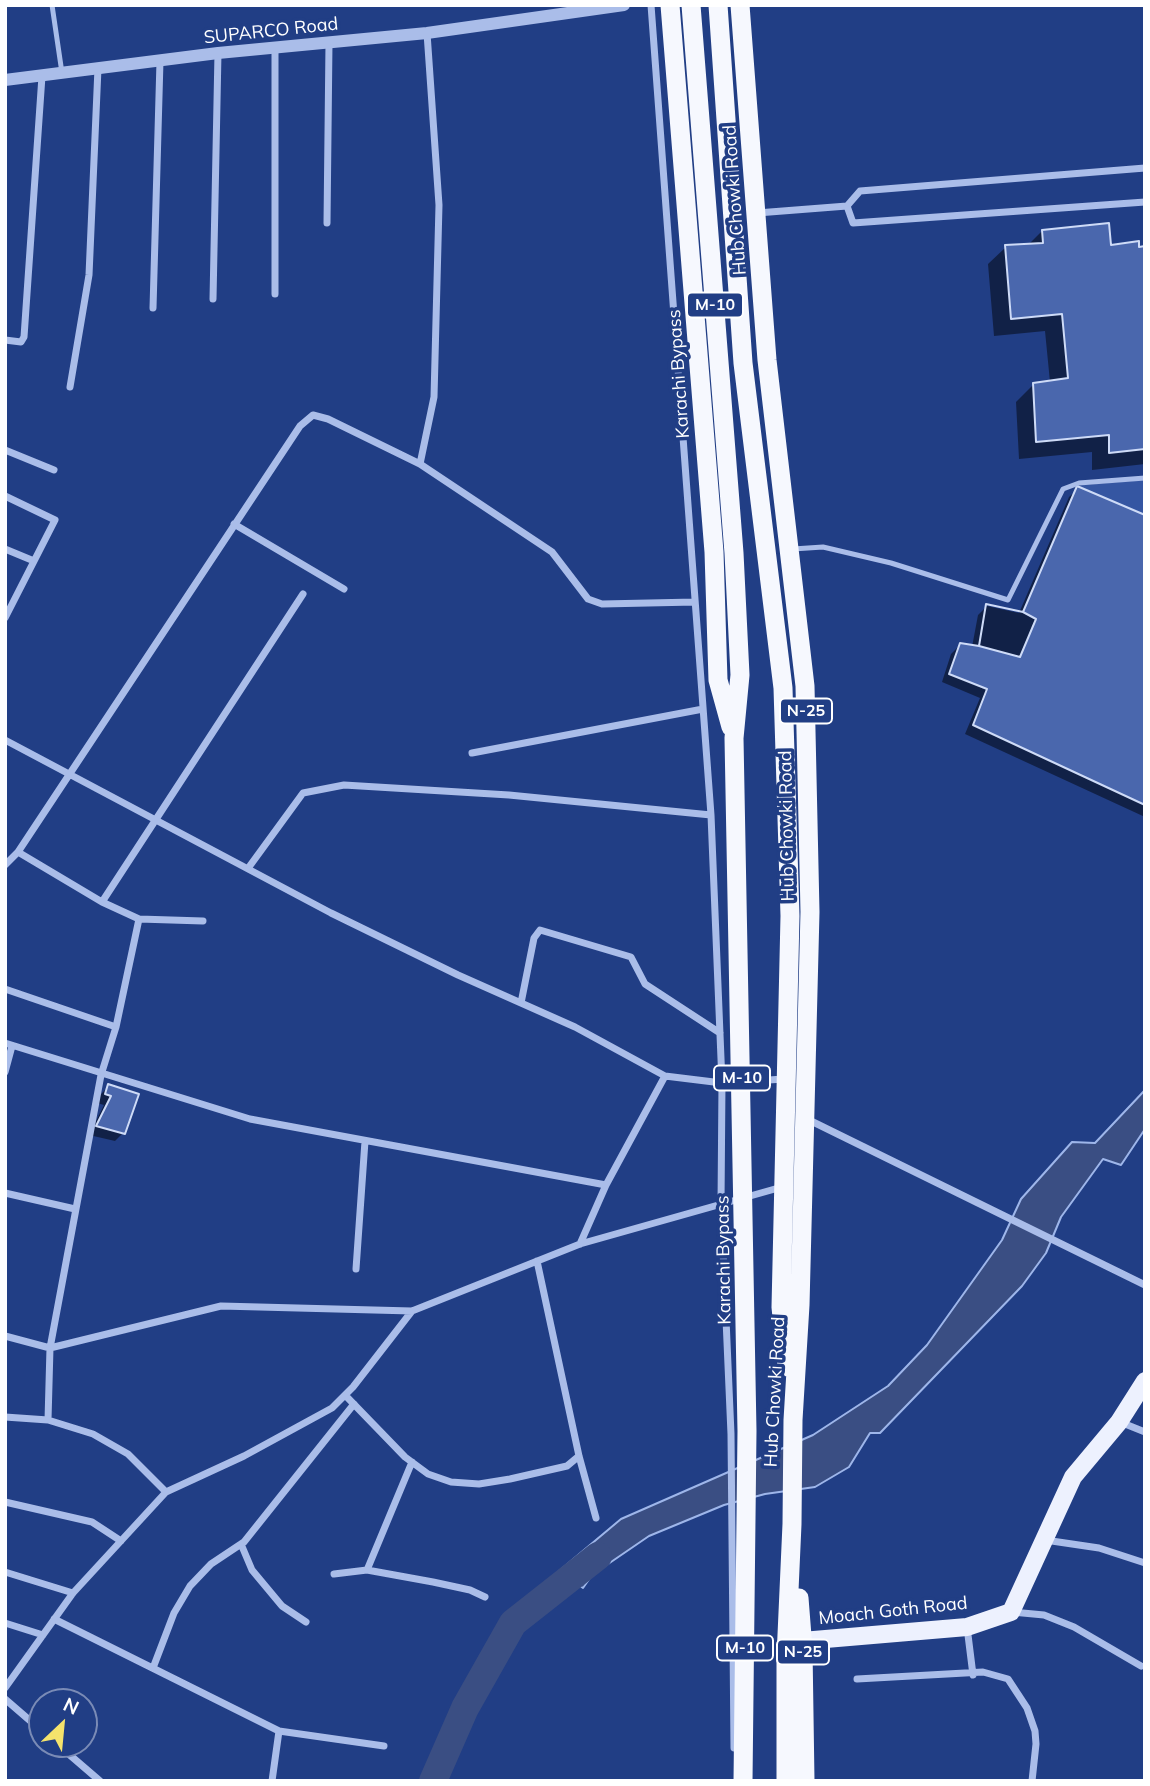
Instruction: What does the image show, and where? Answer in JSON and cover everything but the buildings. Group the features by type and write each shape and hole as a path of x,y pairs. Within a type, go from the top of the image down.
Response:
{"highway":[{"name":"Karachi Bypass","path":"670,5 716,599 718,680 734,738"},
{"name":"Karachi Bypass","path":"691,5 737,604 740,675 734,738 732,1082 744,1198 739,1433 743,1781"},
{"path":"719,5 743,363 783,688 790,916 780,1307 793,1427"},
{"name":"Hub Chowki Road","path":"740,5 767,360 806,685 810,912 800,1305 793,1427 786,1657 786,1781"},
{"name":"Hub Chowki Road","path":"792,1517 802,1642 805,1781"}],"main road":[{"path":"1011,1612 1073,1477 1119,1422 1145,1381"},
{"name":"Moach Goth Road","path":"802,1642 967,1627 1011,1612"}],"street":[{"name":"SUPARCO Road","path":"5,79 218,53 426,33 624,5"},
{"path":"651,5 711,815 720,1033 732,1082 721,1204 739,1433"},
{"path":"419,464 434,397 439,205 426,33"},
{"path":"327,223 329,43"},
{"path":"275,49 275,294"},
{"path":"213,299 218,53"},
{"path":"153,308 160,61"},
{"path":"70,387 89,275 98,67"},
{"path":"5,340 21,342 24,337 42,76"},
{"path":"757,213 847,206 860,191 1145,168"},
{"path":"847,206 853,223 1145,202"},
{"path":"5,865 18,852 66,775 300,426 313,415 328,419 419,464 552,552 588,599 602,604 695,601"},
{"path":"5,450 54,470"},
{"path":"5,496 55,520 8,607 5,618"},
{"path":"234,524 344,589"},
{"path":"5,549 34,561"},
{"path":"102,902 303,594"},
{"path":"472,753 703,709"},
{"path":"5,740 66,775 249,867 331,913 575,1027 665,1076 732,1082 784,1079"},
{"path":"249,867 303,793 344,785 509,795 711,815"},
{"path":"18,852 102,902 139,919 203,921"},
{"path":"48,1420 50,1348 75,1209 102,1075 116,1027 139,919"},
{"path":"521,1003 534,938 540,930 631,957 645,984 720,1033"},
{"path":"5,989 116,1027"},
{"path":"5,1072 8,1044 250,1119 606,1185"},
{"path":"580,1244 606,1185 665,1076"},
{"path":"805,1118 1145,1285"},
{"path":"356,1269 365,1141"},
{"path":"5,1336 50,1348 221,1306 412,1311 580,1244 783,1187"},
{"path":"5,1193 75,1209"},
{"path":"537,1261 579,1456 596,1518"},
{"path":"5,1688 73,1593 166,1492 332,1408 412,1311"},
{"path":"345,1395 412,1462 428,1474 451,1482 479,1485 567,1466 579,1456"},
{"path":"153,1668 174,1613 190,1586 211,1564 241,1544 354,1404"},
{"path":"5,1417 48,1420 93,1434 128,1454 166,1492"},
{"path":"1119,1422 1145,1432"},
{"path":"367,1570 412,1462"},
{"path":"5,1502 92,1522 121,1541"},
{"path":"736,1781 740,1521"},
{"path":"1044,1540 1099,1548 1145,1563"},
{"path":"241,1544 252,1570 282,1606 306,1622"},
{"path":"334,1574 367,1570 458,1587 485,1597"},
{"path":"5,1572 73,1593"},
{"path":"1011,1612 1054,1619 1141,1666"},
{"path":"54,1619 279,1731 384,1746"},
{"path":"5,1623 43,1635"},
{"path":"967,1627 973,1675"},
{"path":"857,1679 973,1675 983,1672 1008,1679 1027,1708 1037,1744 1032,1781"},
{"path":"5,1699 28,1719"},
{"path":"272,1781 279,1731"},
{"path":"74,1758 100,1781"}],"lane":[{"path":"52,5 62,73"},
{"path":"790,550 824,547 891,563 1008,600 1063,489 1079,482 1145,478"}],"shaded area":[{"path":"1145,480 1145,515 1077,486 1084,485"},
{"path":"1145,1090 1145,1129 1121,1165 1103,1159 1061,1217 1046,1253 1022,1286 880,1433 870,1433 849,1467 815,1487 765,1494 724,1505 649,1536 592,1575 583,1588 559,1571 621,1519 813,1435 888,1386 927,1345 1002,1240 1021,1199 1072,1142 1095,1143"}],"waterway":[{"path":"433,1781 465,1708 513,1623 598,1556"}]}
